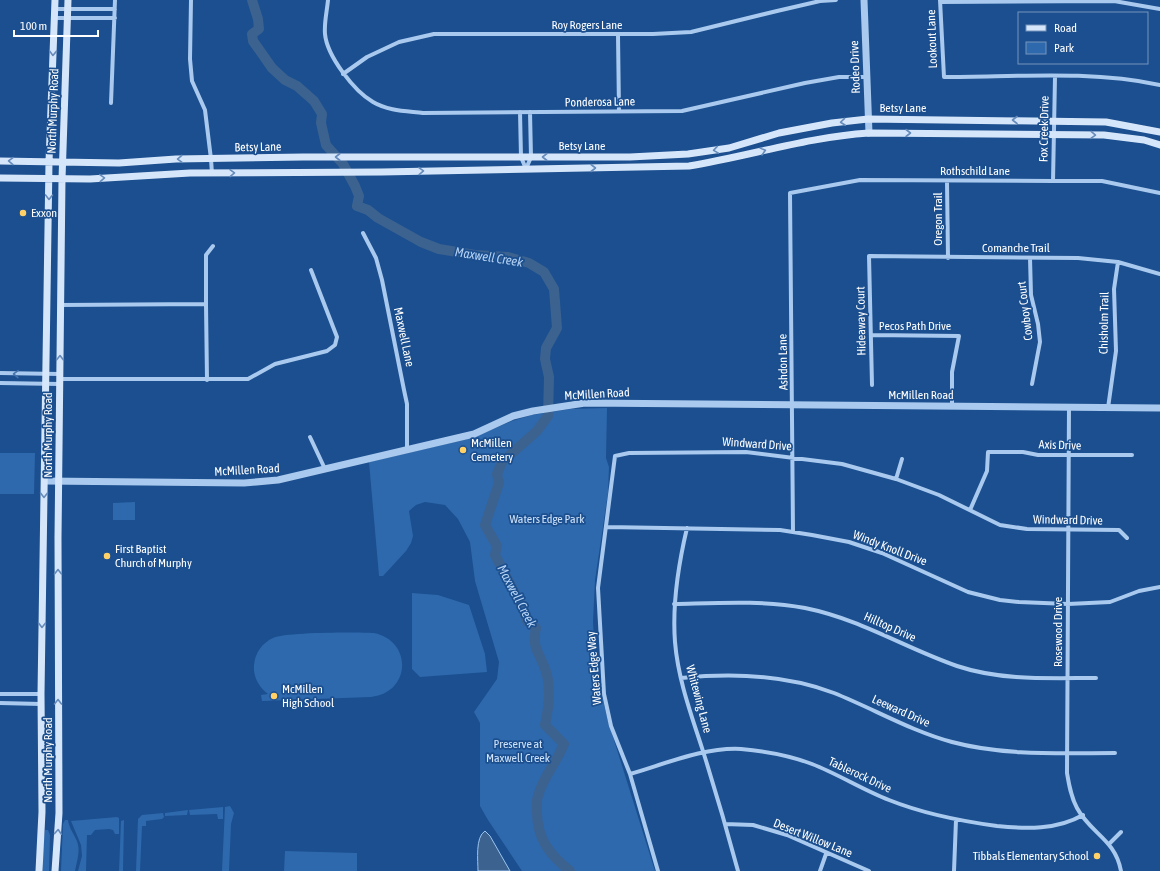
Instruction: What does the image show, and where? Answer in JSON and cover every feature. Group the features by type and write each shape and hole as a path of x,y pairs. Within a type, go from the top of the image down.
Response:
{"main road":[{"name":"North Murphy Road","path":"38,871 42,812 41,694 47,384 49,162 55,0"},
{"name":"North Murphy Road","path":"55,871 59,813 58,481 62,163 68,0"},
{"name":"Betsy Lane","path":"0,161 118,163 211,158 630,157 688,154 729,148 802,129 832,123 868,119 1054,120 1106,122 1160,132"},
{"name":"Betsy Lane","path":"0,178 62,179 212,174 689,166 733,159 834,135 869,133 1104,135 1160,145"}],"street":[{"path":"111,103 115,0"},
{"path":"191,0 190,59 192,81 205,110 212,174"},
{"name":"Ponderosa Lane","path":"328,0 325,34 334,59 352,85 373,102 394,110 424,113 682,111 805,83 839,77 866,77"},
{"name":"Roy Rogers Lane","path":"343,74 367,58 400,42 434,34 618,35 690,32 820,1 836,0"},
{"name":"Rodeo Drive","path":"864,0 869,133"},
{"path":"940,1 1114,1 1160,9"},
{"name":"Lookout Lane","path":"940,1 944,77 1055,77"},
{"path":"55,9 115,9"},
{"path":"55,18 115,18"},
{"path":"618,35 619,111"},
{"path":"1055,77 1122,78 1160,85"},
{"name":"Fox Creek Drive","path":"1053,181 1055,77"},
{"path":"520,112 521,157 526,168"},
{"path":"526,168 531,157 530,112"},
{"name":"Rothschild Lane","path":"790,193 825,185 860,180 948,180 1102,181 1160,193"},
{"name":"Oregon Trail","path":"948,180 948,258"},
{"name":"Ashdon Lane","path":"790,193 794,456 793,532"},
{"name":"Maxwell Lane","path":"363,233 376,258 399,363 407,404 406,450"},
{"path":"207,380 206,255 213,246"},
{"name":"Comanche Trail","path":"870,256 948,258 1078,258 1118,262 1160,274"},
{"name":"Hideaway Court","path":"870,256 872,385"},
{"name":"Cowboy Court","path":"1030,258 1031,295 1038,324 1040,342 1032,384"},
{"name":"Chisholm Trail","path":"1108,408 1116,351 1114,289 1118,262"},
{"path":"0,373 47,374 59,379 248,379 276,364 332,348 337,342 337,337 311,270"},
{"path":"60,305 206,304"},
{"name":"Pecos Path Drive","path":"871,335 959,336 952,372 952,406"},
{"path":"0,383 47,384 59,379"},
{"name":"McMillen Road","path":"45,481 244,483 278,480 474,434 513,416 533,410 586,403 1160,408"},
{"name":"Rosewood Drive","path":"1069,407 1067,753 1070,790 1082,815 1110,843 1119,862 1121,871"},
{"path":"310,437 325,470"},
{"name":"Windward Drive","path":"616,456 628,453 746,452 794,456 842,464 896,479 939,495 1000,524 1027,529 1119,530 1127,538"},
{"name":"Axis Drive","path":"970,510 987,471 988,452 1023,452 1038,455 1069,456 1132,455"},
{"name":"Waters Edge Way","path":"616,456 612,468 612,492 598,588 604,694 611,726 630,774 658,871"},
{"path":"896,479 902,459"},
{"name":"Windy Knoll Drive","path":"607,527 793,532 849,542 882,553 975,594 1019,602 1068,604 1110,602 1139,591 1160,587"},
{"name":"Whitewing Lane","path":"687,528 678,567 674,604 675,644 681,678 738,871"},
{"name":"Hilltop Drive","path":"674,604 740,602 804,608 849,620 870,628 926,655 958,667 1008,677 1096,678"},
{"name":"Leeward Drive","path":"681,678 728,676 775,678 799,683 832,693 920,732 952,742 1008,751 1115,754"},
{"path":"0,694 41,694"},
{"path":"0,703 41,704"},
{"name":"Tablerock Drive","path":"630,774 703,752 740,749 771,753 812,764 889,800 918,810 956,820 1016,828 1047,827 1069,823 1082,815"},
{"path":"954,871 956,820"},
{"name":"Desert Willow Lane","path":"725,824 753,825 787,835 826,854 869,871"},
{"path":"1110,843 1122,832"},
{"path":"820,871 826,854"}],"green space":[{"path":"607,408 606,458 609,467 608,493 595,580 593,622 595,657 598,679 608,721 655,871 522,871 480,806 480,723 474,712 497,679 499,662 475,581 470,542 458,519 445,505 425,502 416,505 409,511 413,536 411,543 406,551 383,576 379,576 369,462 472,438 512,421 532,415 570,409"},
{"path":"0,453 35,453 34,494 0,494"},
{"path":"135,502 135,520 113,520 113,503"},
{"path":"412,593 438,595 469,605 485,654 487,672 420,677 412,669"},
{"path":"374,633 387,638 396,646 401,656 402,666 400,677 394,686 384,693 371,697 262,701 261,695 268,694 257,681 254,674 254,665 262,646 269,640 280,636 306,634"},
{"path":"230,806 234,813 231,824 229,871 222,871 225,807"},
{"path":"223,807 223,819 218,819 217,814 190,815 189,810"},
{"path":"188,810 187,815 165,816 165,813"},
{"path":"163,813 164,817 162,819 146,821 146,826 142,826 140,871 136,871 138,819 142,815"},
{"path":"119,818 119,834 115,834 113,830 109,829 95,830 91,835 87,835 86,871 78,871 82,856 81,845 71,821"},
{"path":"65,820 68,820 78,846 75,871 61,871 63,824"},
{"path":"124,820 123,871 119,871 121,821"},
{"path":"45,830 48,830 50,835 49,871 43,871 42,856"},
{"path":"285,851 357,853 357,871 284,871"}],"shaded area":[{"path":"485,831 490,836 510,871 478,871 478,844 482,834"}],"waterway":[{"name":"Maxwell Creek","path":"252,0 258,19 259,29 252,34 253,41 272,68 285,80 297,86 314,101 322,114 321,123 326,145 343,164 355,186 359,196 357,206 368,210 378,218 421,242 439,249 475,255 508,257 529,263 544,272 554,289 557,328 546,348 545,359 549,377 548,416 537,431 502,462 497,474 499,483 485,525 497,546 495,555 523,608 527,621 536,628 535,644 547,673 549,688 549,703 545,725 564,744 540,789 537,798 539,830 546,846 556,859 570,871"}],"place":[{"name":"Exxon","path":"23,213"},
{"name":"McMillen Cemetery","path":"463,450"},
{"name":"First Baptist Church of Murphy","path":"107,556"},
{"name":"McMillen High School","path":"274,696"},
{"name":"Tibbals Elementary School","path":"1097,856"}],"park label":[{"name":"Waters Edge Park","path":"547,519"},
{"name":"Preserve at Maxwell Creek","path":"518,751"}]}
